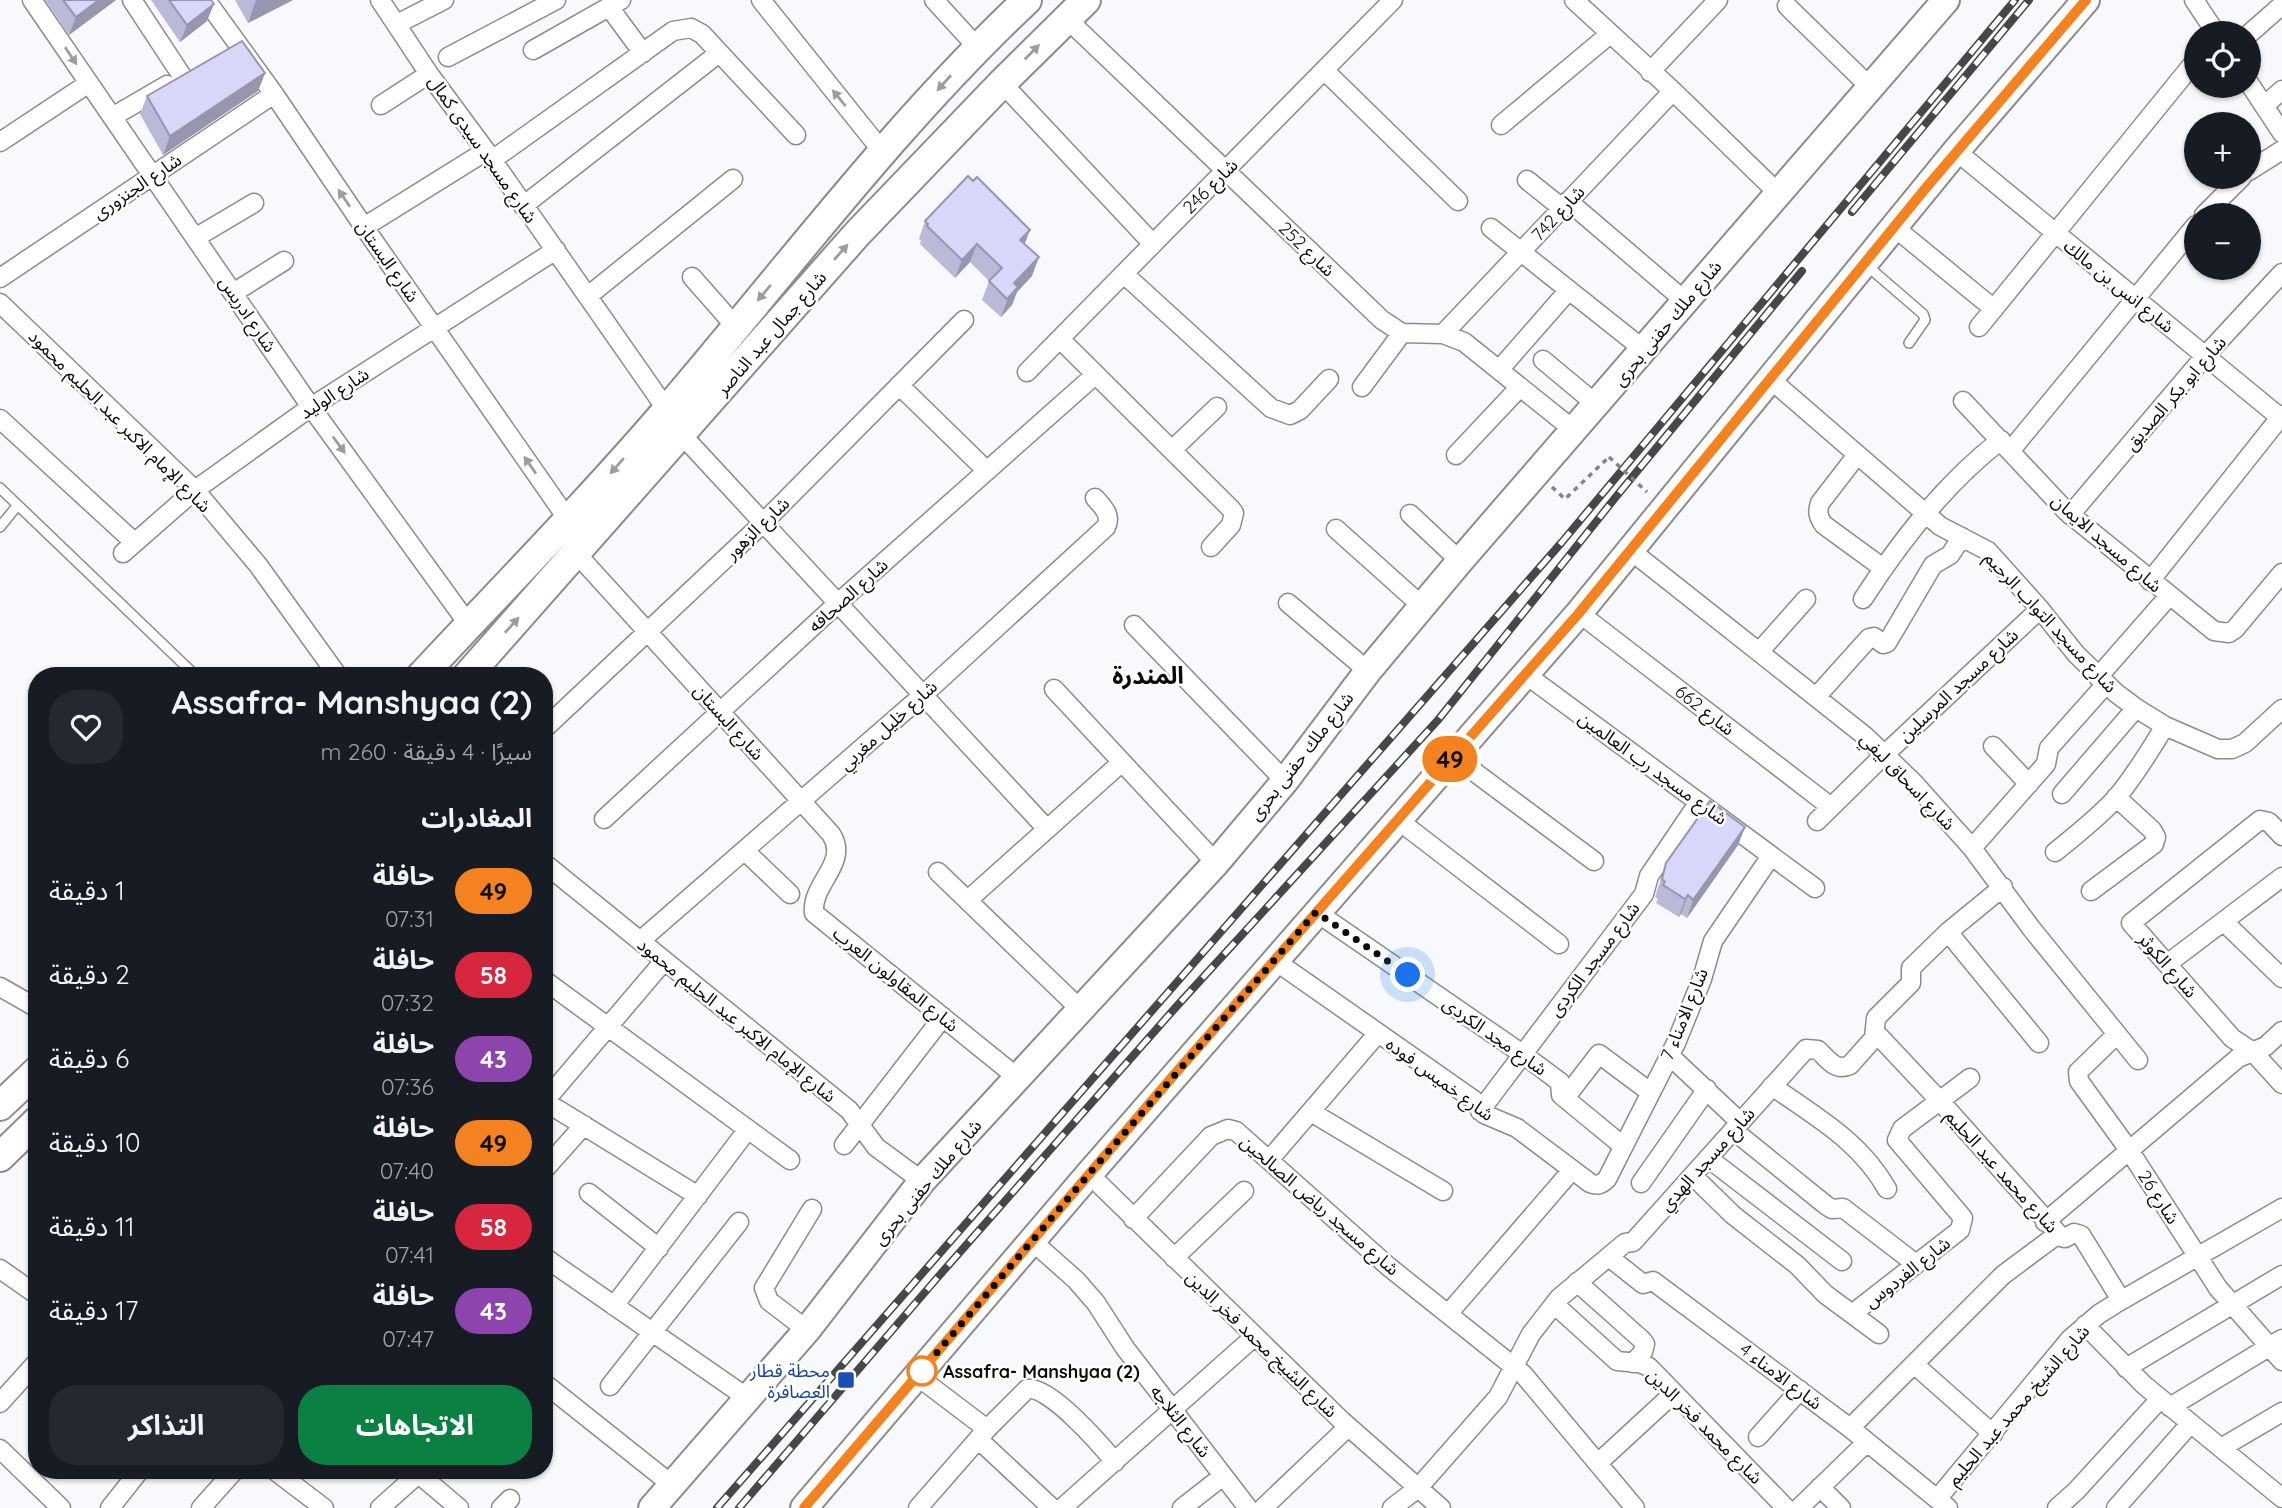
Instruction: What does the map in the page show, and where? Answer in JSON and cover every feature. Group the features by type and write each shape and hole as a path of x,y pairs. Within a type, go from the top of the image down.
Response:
{"main road":[{"name":"شارع جمال عبد الناصر","path":"429,667 569,521 667,410 882,151 976,47 1027,0"},
{"name":"شارع جمال عبد الناصر","path":"475,667 857,234 1076,9"},
{"path":"0,1106 28,1080"},
{"path":"0,1157 28,1130"}],"street":[{"name":"شارع ادريس","path":"32,0 311,407 469,625"},
{"path":"112,117 188,73 132,0"},
{"name":"شارع البستان","path":"206,0 233,47 274,94 569,521"},
{"name":"شارع مسجد سيدى كمال","path":"380,0 429,74 489,155 667,410"},
{"path":"397,24 444,0"},
{"path":"448,57 556,0"},
{"path":"761,0 882,151"},
{"path":"934,0 976,47"},
{"name":"شارع 246","path":"1027,372 1394,0"},
{"path":"1574,0 1778,193"},
{"path":"1650,72 1718,0"},
{"name":"شارع ملك حفنى بحرى","path":"652,1508 807,1330 922,1181 1216,863 1368,671 1460,561 1946,0"},
{"path":"813,1505 917,1376 1089,1174 1579,613 1956,151 2086,0"},
{"path":"2193,0 2208,21"},
{"path":"533,50 615,4 643,53"},
{"path":"2261,23 2282,5"},
{"path":"1787,6 1870,87"},
{"name":"شارع 252","path":"1076,9 1225,171 1382,320 1402,332"},
{"path":"364,226 489,155 673,31 691,28 702,34 796,135"},
{"path":"1501,125 1610,34"},
{"path":"523,206 719,53"},
{"path":"1325,71 1458,201"},
{"path":"381,105 429,74"},
{"path":"1979,327 2184,75"},
{"path":"0,142 89,83"},
{"path":"1002,83 1153,244"},
{"path":"2264,106 2282,90"},
{"name":"شارع 742","path":"1443,334 1673,91"},
{"name":"شارع الجنزورى","path":"0,278 274,94"},
{"path":"2259,98 2282,133"},
{"path":"2261,163 2282,150"},
{"name":"شارع انس بن مالك","path":"1956,151 2281,418"},
{"path":"588,296 733,179"},
{"path":"1527,180 1565,205 1685,301"},
{"path":"2216,203 2230,189"},
{"path":"195,238 254,203"},
{"path":"1894,227 1994,309"},
{"path":"1491,228 1643,349"},
{"path":"1863,599 1924,513 1972,463 2006,445 2184,240"},
{"name":"شارع الوليد","path":"0,419 129,547 195,490 311,407 556,250"},
{"path":"233,293 284,261"},
{"name":"شارع ابو بكر الصديق","path":"2070,515 2205,356 2282,273"},
{"path":"1124,274 1271,408 1290,415 1300,410 1329,379"},
{"path":"692,276 736,327"},
{"path":"1499,370 1569,290"},
{"name":"شارع الإمام الاكبر عبد الحليم محمود","path":"0,303 195,490 258,565 332,667"},
{"name":"شارع الزهور","path":"553,721 763,523 964,320"},
{"path":"1362,387 1402,332 1443,334 1465,342 1575,431"},
{"path":"1060,339 1234,513 1231,525 1211,547"},
{"path":"1543,360 1597,405"},
{"name":"شارع الصحافه","path":"604,819 838,603 1096,374"},
{"name":"شارع مسجد التواب الرحيم","path":"1769,378 1940,526 1988,551 2076,654 2102,680 2137,708 2165,726 2218,750 2232,749 2245,743 2282,709"},
{"path":"899,385 988,471"},
{"path":"1456,455 1520,387"},
{"name":"شارع مسجد الايمان","path":"1964,401 2070,515 2214,631 2229,633 2235,629 2280,580"},
{"path":"1172,450 1217,407"},
{"path":"2150,580 2281,418"},
{"path":"682,435 1047,829"},
{"path":"1857,455 1820,503 1819,518 1824,525 1883,568"},
{"name":"شارع خليل مغربي","path":"640,941 923,695 1106,527 1108,514 1096,498"},
{"path":"1410,514 1460,561"},
{"path":"1336,529 1422,606"},
{"path":"1816,697 1869,638 1874,637 1884,644 1887,643 1933,565 1950,555 1962,537"},
{"name":"شارع اسحاق ليفي","path":"1630,550 1885,754 1972,848 2031,928 2138,1060"},
{"name":"شارع البستان","path":"576,553 836,841 837,858 833,866"},
{"path":"1972,848 2046,764 2049,748 2169,596"},
{"path":"1759,652 1806,599"},
{"path":"1288,603 1368,671"},
{"name":"شارع مسجد المرسلين","path":"1817,821 2040,609"},
{"name":"شارع 662","path":"1579,613 1831,807"},
{"path":"1135,625 1284,780"},
{"name":"شارع مسجد رب العالمين","path":"1525,674 1815,888"},
{"path":"1054,689 1216,863"},
{"path":"2062,794 2137,708"},
{"path":"2055,852 2087,826 2116,797 2141,765 2165,726"},
{"path":"1993,746 2029,784"},
{"path":"1453,756 1594,861"},
{"path":"968,900 1122,762"},
{"path":"2091,891 2154,844 2155,836 2152,830 2116,797"},
{"name":"شارع مسجد الكردى","path":"1480,1111 1521,1053 1644,894 1649,876 1699,802"},
{"path":"1398,820 1559,944"},
{"name":"شارع الكوثر","path":"2282,836 2269,822 2260,820 2132,921 2232,1038 2253,1052 2282,1084"},
{"path":"745,851 790,894"},
{"name":"شارع الامناء 7","path":"1607,1179 1669,1055 1702,979 1713,941 1771,856"},
{"name":"شارع المقاولون العرب","path":"833,866 813,903 814,913 1018,1078"},
{"path":"938,872 1081,1010"},
{"name":"شارع الإمام الاكبر عبد الحليم محمود","path":"553,873 849,1110 876,1147 922,1181"},
{"path":"2167,964 2282,877"},
{"name":"شارع مسجد الهدي","path":"1392,1508 1418,1488 1499,1397 1531,1334 1554,1304 1625,1243 1633,1242 1806,1049 1818,1049 1833,1066 1844,1067 1858,1056 1876,1033 1876,1018 1911,983 1911,968 1948,932 2003,887"},
{"name":"شارع مجد الكردى","path":"1316,912 1560,1082 1560,1093 1564,1098 1623,1146"},
{"path":"2224,922 2282,978"},
{"path":"1948,932 2039,1042"},
{"name":"شارع خميس فوده","path":"1274,960 1474,1100 1480,1111 1503,1124 1517,1128 1596,1185 1603,1184 1607,1179"},
{"path":"553,1091 664,961"},
{"path":"553,986 790,1160"},
{"path":"0,987 28,1003"},
{"path":"844,1146 943,1017"},
{"path":"1850,1428 2129,1150 2238,1058 2266,1046 2282,1031"},
{"name":"شارع محمد عبد الحليم","path":"1876,1033 2052,1228 2065,1238 2074,1233 2081,1234 2121,1300"},
{"path":"1270,1159 1378,1034"},
{"name":"شارع 26","path":"2117,1034 2081,1068 2077,1076 2231,1305 2275,1343 2282,1361"},
{"path":"1564,1098 1599,1054 1650,1092"},
{"path":"1669,1055 1707,1089 1737,1126 1827,1206 1832,1209 1843,1208 1916,1264"},
{"name":"شارع الفردوس","path":"1852,1314 1961,1230 1963,1218 1897,1140 1902,1129 1970,1078"},
{"path":"1772,1086 1860,1150 1887,1189"},
{"path":"1641,1183 1707,1089"},
{"path":"553,1106 698,1196"},
{"path":"1311,1112 1443,1191"},
{"path":"553,1160 584,1125"},
{"path":"614,1306 748,1129"},
{"name":"شارع مسجد رياض الصالحين","path":"1133,1219 1211,1136 1228,1129 1236,1131 1358,1241 1514,1366 1635,1508"},
{"path":"1708,1158 1842,1261"},
{"path":"1448,1314 1572,1170"},
{"name":"شارع الشيخ محمد فخر الدين","path":"1089,1174 1348,1427 1441,1508"},
{"path":"1693,1176 1733,1215 1797,1265 1820,1289 1879,1334"},
{"path":"1174,1258 1244,1191"},
{"path":"589,1193 659,1248"},
{"name":"شارع الشيخ محمد عبد الحليم","path":"1943,1505 1993,1434 2070,1339 2085,1325 2121,1300 2282,1208"},
{"path":"807,1330 769,1301 764,1288 812,1209"},
{"path":"611,1386 654,1334 738,1222"},
{"name":"شارع الثلاجه","path":"1032,1241 1076,1280 1096,1303 1125,1348 1248,1508"},
{"name":"شارع الامناء 4","path":"1609,1257 1643,1284 1653,1281 1800,1390 1867,1441 1943,1505"},
{"path":"553,1263 749,1399"},
{"path":"0,1269 28,1289"},
{"path":"2126,1368 2282,1275"},
{"path":"1577,1282 1642,1340 1645,1348 1633,1363"},
{"name":"شارع محمد فخر الدين","path":"1554,1304 1617,1361 1649,1367 1786,1508"},
{"path":"2085,1325 2126,1368 2165,1403 2282,1498"},
{"path":"1062,1508 1255,1336"},
{"path":"2057,1508 2165,1403 2275,1343"},
{"path":"1915,1365 1993,1434"},
{"path":"0,1403 28,1372"},
{"path":"917,1376 982,1434 1032,1501 1052,1508"},
{"path":"918,1508 1022,1391 1033,1388 1038,1389 1076,1419 1097,1439 1115,1462"},
{"path":"553,1390 671,1484"},
{"path":"1758,1437 1800,1390"},
{"path":"1598,1464 1675,1393"},
{"path":"2221,1448 2282,1412"},
{"path":"2124,1505 2190,1424"},
{"path":"1263,1508 1348,1427"},
{"path":"1799,1508 1867,1441"},
{"path":"2,1453 28,1477"},
{"path":"1182,1508 1223,1476"},
{"path":"30,1479 61,1508"},
{"path":"110,1508 133,1479"},
{"path":"201,1508 227,1479"},
{"path":"286,1479 324,1508"},
{"path":"380,1508 409,1479"},
{"path":"424,1479 455,1507"},
{"path":"1820,1488 1841,1508"}],"lane":[{"path":"1864,263 1923,314 1923,325 1909,343"},
{"path":"0,488 187,667"},
{"path":"0,527 17,506"}],"path":[{"path":"1565,499 1609,457 1647,492"}],"building":[{"path":"63,0 99,0 76,17"},
{"path":"169,0 211,0 214,4 187,25"},
{"path":"242,41 265,73 170,136 147,96"},
{"path":"968,176 973,181 977,177 1030,230 1020,240 1039,257 1014,283 1018,287 1007,299 989,281 1002,268 977,244 962,260 925,221"},
{"path":"1710,801 1745,827 1693,900 1688,895 1685,899 1663,885 1666,863"}],"railway":[{"path":"717,1508 1562,542 2015,0"},
{"path":"1852,212 2029,0"},
{"path":"739,1508 1176,1007 1438,720 1615,498 1802,271"}],"bus line":[{"name":"49","path":"804,1508 1173,1076 1579,613 1925,189 2086,0"}],"place":[{"name":"Assafra- Manshyaa (2)","path":"922,1371"},
{"name":"محطة قطار العصافرة","path":"846,1380"}],"district":[{"name":"المندرة","path":"1148,675"}],"route":[{"path":"922,1371 917,1376 1316,912 1408,975"}]}
